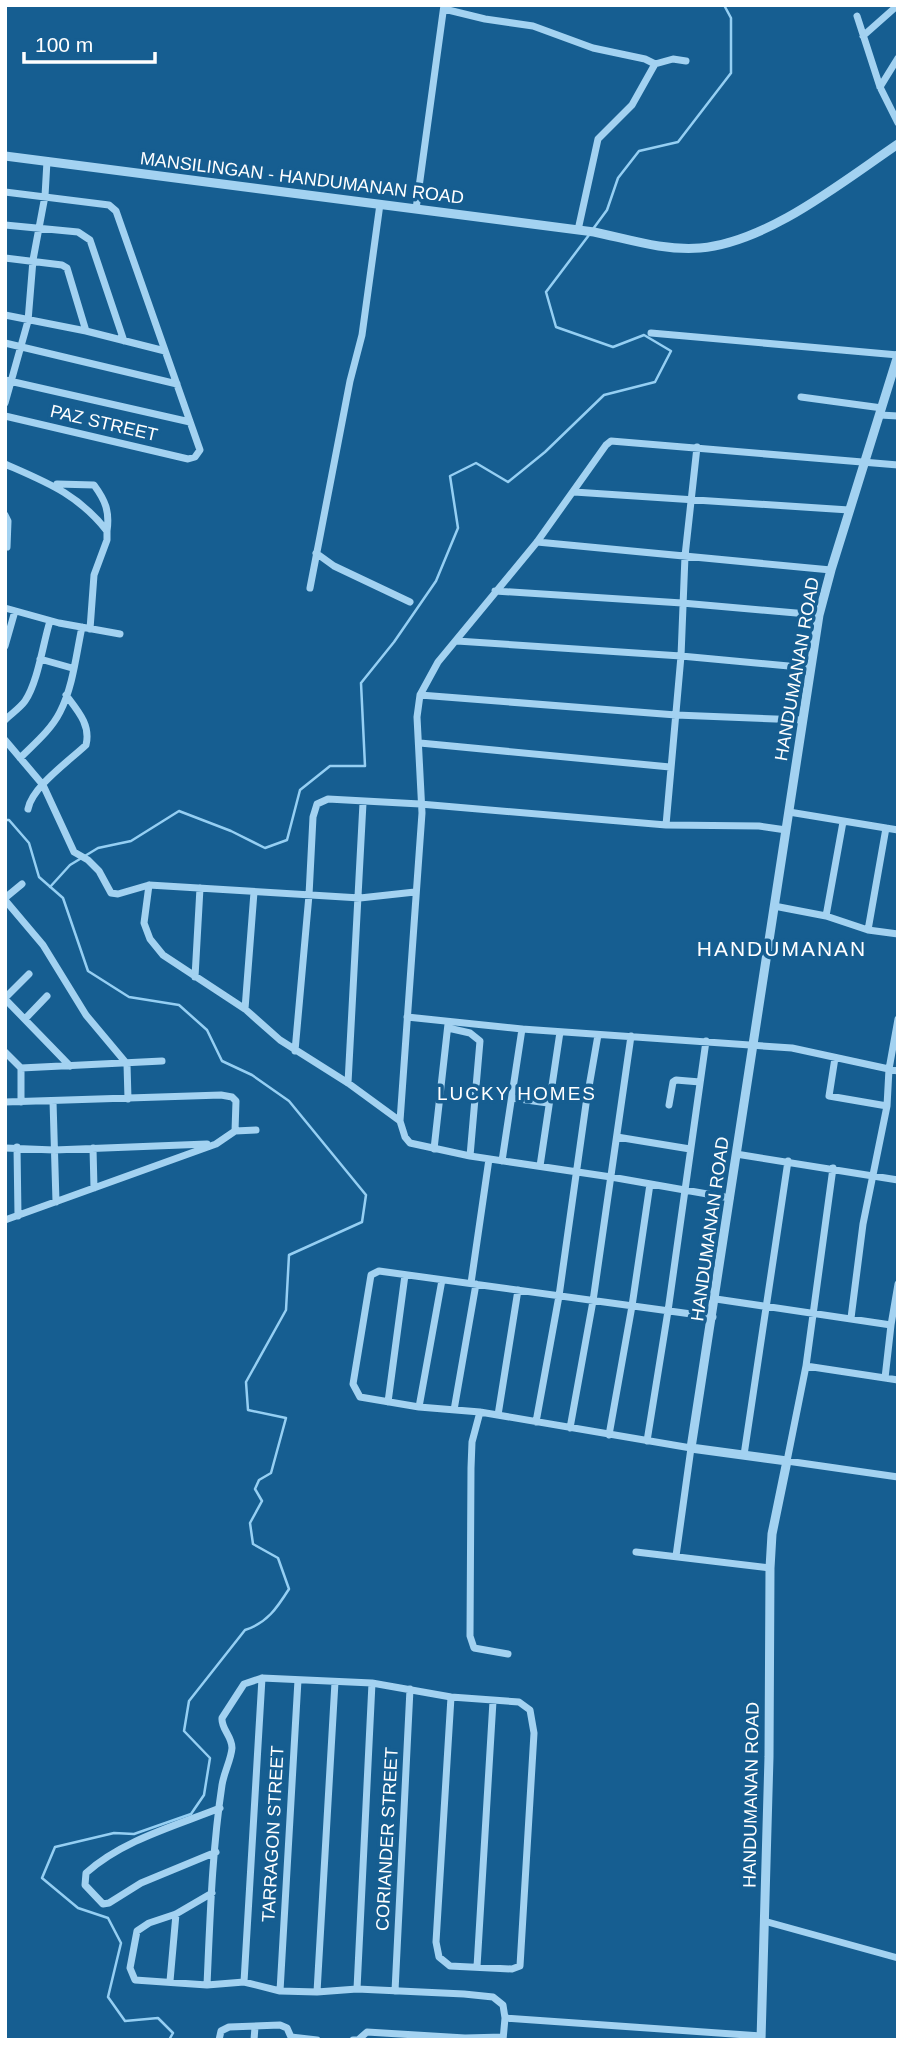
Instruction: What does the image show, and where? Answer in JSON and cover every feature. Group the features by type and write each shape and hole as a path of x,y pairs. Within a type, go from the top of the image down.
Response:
{"street":[{"path":"863,36 898,5"},
{"path":"416,209 444,7 485,19 533,26 593,48 645,59 655,64 673,59 685,61"},
{"path":"857,16 880,87 898,123"},
{"path":"880,87 898,58"},
{"path":"580,230 598,139 639,96 655,64"},
{"name":"MANSILINGAN - HANDUMANAN ROAD","path":"5,156 580,230 669,248 700,248 741,239 811,202 898,145"},
{"path":"5,403 8,381 28,321 33,260 45,196 47,161"},
{"path":"5,192 108,205 116,211 190,422"},
{"path":"310,588 350,381 362,335 380,204"},
{"path":"5,225 78,232 90,240 124,341"},
{"path":"5,258 33,260 66,268 86,331"},
{"path":"5,315 86,331 165,351"},
{"path":"651,333 898,355"},
{"path":"5,344 177,384"},
{"name":"HANDUMANAN ROAD","path":"691,1448 819,615 898,355"},
{"path":"8,381 190,422"},
{"path":"801,397 898,416"},
{"name":"PAZ STREET","path":"5,416 188,459 195,457 200,450 190,422"},
{"path":"730,1198 470,1156 411,1143 405,1138 400,1121 422,813 417,718 420,695 439,662 537,542 606,444 611,441 898,465"},
{"path":"666,825 681,656 685,556 697,447"},
{"path":"5,464 53,484 85,508 107,531"},
{"path":"5,470 16,469"},
{"path":"20,758 52,724 66,695 86,628 94,575 107,540 106,502 94,485 53,484"},
{"path":"574,492 849,510"},
{"path":"5,515 8,521 7,547"},
{"path":"537,542 831,570"},
{"path":"316,553 334,566 410,602"},
{"path":"495,591 819,615"},
{"path":"5,608 50,621 120,634"},
{"path":"5,646 15,611"},
{"path":"5,720 26,700 50,621"},
{"path":"457,641 681,656 810,668"},
{"path":"40,659 72,668"},
{"path":"28,809 29,801 43,785 86,745 87,728 80,713 66,695"},
{"path":"420,695 676,715 802,720"},
{"path":"5,740 43,785 74,852 88,860 99,871 110,893 118,894 149,885 360,898 415,892"},
{"path":"420,743 670,767"},
{"path":"295,1051 313,817 317,804 328,799 666,825 759,826 786,830"},
{"path":"348,1083 363,803"},
{"path":"789,812 898,830"},
{"path":"826,916 844,822"},
{"path":"867,930 886,828"},
{"path":"22,884 5,899 43,944 86,1015 127,1064 128,1099"},
{"path":"149,885 144,923 150,939 163,955 245,1009 261,1026 295,1051 348,1083 400,1121"},
{"path":"195,977 200,888"},
{"path":"245,1009 254,892"},
{"path":"774,905 826,916 867,930 898,934"},
{"path":"29,974 5,999 70,1066"},
{"path":"25,1019 47,996"},
{"path":"407,1017 470,1032 480,1041 470,1156"},
{"path":"851,1318 863,1224 887,1106 889,1069 898,1019"},
{"path":"448,1025 753,1044 792,1048 898,1070"},
{"path":"434,1149 448,1025"},
{"path":"502,1161 522,1029"},
{"path":"540,1166 560,1032"},
{"path":"536,1422 559,1296 598,1035"},
{"path":"570,1428 593,1301 631,1036"},
{"path":"647,1441 706,1041"},
{"path":"5,1052 21,1068 22,1102"},
{"path":"835,1058 829,1096 887,1106"},
{"path":"21,1068 162,1061"},
{"path":"669,1105 673,1082 700,1082"},
{"path":"5,1102 221,1095 232,1097 236,1101 235,1131"},
{"path":"512,1098 548,1103"},
{"path":"53,1101 55,1202"},
{"path":"5,1220 216,1144 235,1131 256,1130"},
{"path":"617,1137 690,1149"},
{"path":"5,1148 54,1150 216,1144"},
{"path":"17,1147 18,1216"},
{"path":"93,1148 94,1188"},
{"path":"736,1154 898,1180"},
{"path":"454,1410 489,1159"},
{"path":"744,1455 788,1161"},
{"path":"787,1461 806,1366 833,1168"},
{"path":"609,1435 650,1184"},
{"path":"713,1317 379,1271 371,1275 353,1384 360,1397 388,1402 480,1412 691,1448 898,1477"},
{"path":"388,1402 405,1275"},
{"path":"419,1407 442,1280"},
{"path":"886,1378 898,1284"},
{"path":"498,1415 518,1290"},
{"path":"716,1299 891,1325"},
{"path":"806,1366 898,1380"},
{"path":"480,1412 472,1442 470,1636 474,1648 508,1654"},
{"path":"676,1556 691,1448"},
{"name":"HANDUMANAN ROAD","path":"761,2038 769,1757 769,1568 772,1534 787,1461"},
{"path":"636,1552 769,1568"},
{"path":"244,1982 262,1678"},
{"path":"207,1985 222,1783 232,1748 221,1724 222,1718 244,1684 262,1678 372,1683 450,1696 519,1702 530,1710 534,1733 520,1966 512,1969 450,1966 439,1957 436,1942 450,1696"},
{"name":"TARRAGON STREET","path":"280,1991 298,1680"},
{"path":"317,1992 335,1682"},
{"path":"357,1989 372,1683"},
{"name":"CORIANDER STREET","path":"395,1991 410,1689"},
{"path":"477,1967 493,1701"},
{"path":"216,1852 141,1883 109,1903 103,1903 85,1885 86,1873 132,1843 220,1808"},
{"path":"212,1893 176,1914 149,1923 137,1931 130,1968 135,1980 207,1985 244,1982 280,1991 357,1989 493,1997 503,2005 503,2038 428,2039 367,2032 356,2040"},
{"path":"170,1981 176,1914"},
{"path":"764,1921 898,1958"},
{"path":"505,2018 761,2038"},
{"path":"219,2040 221,2031 229,2027 281,2025 287,2028 291,2038 317,2040"},
{"path":"254,2040 255,2027"}],"waterway":[{"path":"593,229 607,210 618,178 639,151 678,142 731,73 731,18 724,5"},
{"path":"50,887 70,865 98,848 131,841 179,811 231,831 265,848 287,840 300,790 330,766 365,766 361,683 394,642 436,581 458,528 450,476 476,463 508,482 545,452 604,395 655,382 671,351 644,335 613,347 556,327 546,292 589,235"},
{"path":"5,820 9,820 29,843 39,877 63,898 88,971 129,997 179,1005 207,1030 222,1061 252,1075 289,1101 366,1195 362,1222 289,1255 286,1310 246,1382 248,1410 286,1418 271,1473 259,1480 255,1489 262,1501 250,1523 253,1544 278,1558 289,1589 271,1614 245,1630 189,1701 184,1731 210,1758 204,1795 191,1814 134,1834 114,1833 55,1847 42,1878 78,1908 108,1918 121,1943 108,1997 125,2021 158,2018 173,2033 169,2040"}],"district":[{"name":"HANDUMANAN","path":"782,948"},
{"name":"LUCKY HOMES","path":"517,1093"}]}
